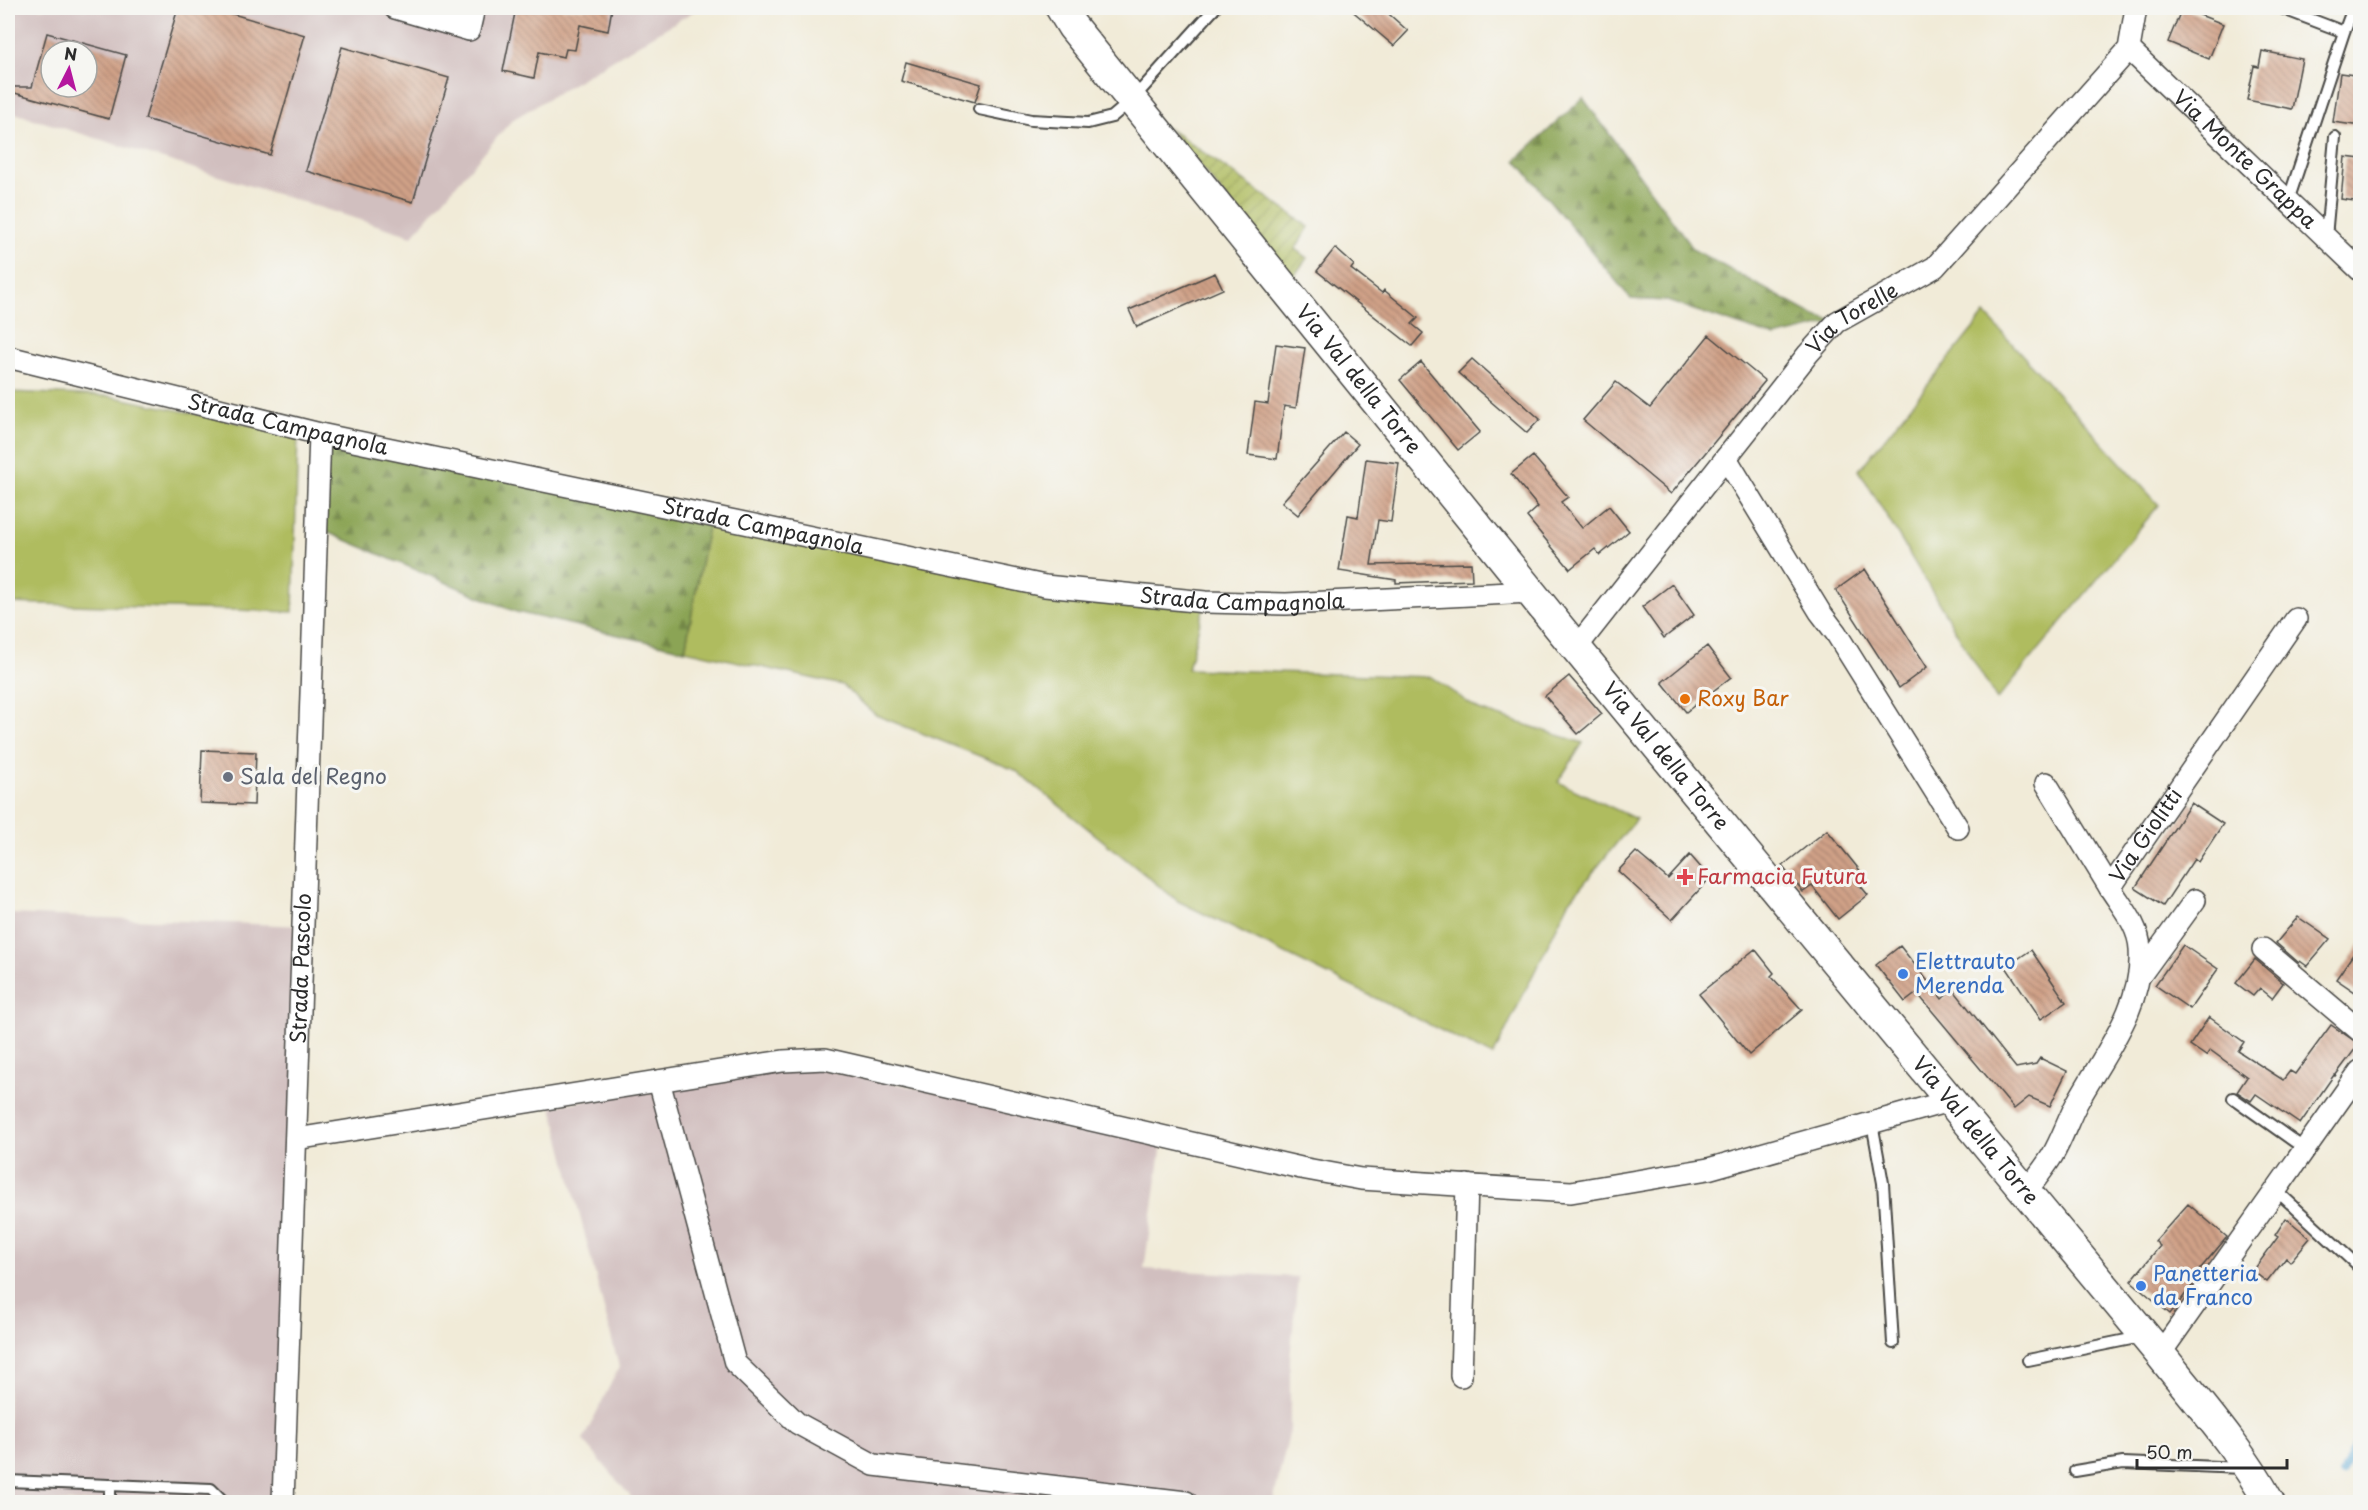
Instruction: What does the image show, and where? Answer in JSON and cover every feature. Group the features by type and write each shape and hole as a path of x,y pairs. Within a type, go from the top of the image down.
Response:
{"street":[{"path":"395,8 470,30 474,8"},
{"name":"Via Val della Torre","path":"1061,8 1072,26 1576,648 2152,1345 2248,1468 2269,1503"},
{"path":"2129,50 2136,8"},
{"name":"Via Monte Grappa","path":"2129,50 2361,270"},
{"name":"Via Torelle","path":"1576,648 1808,354 1837,322 1935,267 2129,50"},
{"name":"Strada Campagnola","path":"8,357 320,434 1045,585 1205,602 1286,604 1531,592"},
{"name":"Strada Pascolo","path":"283,1503 320,434"},
{"path":"1726,458 1820,612 1836,633 1958,828"},
{"name":"Via Giolitti","path":"2025,1193 2052,1156 2078,1102 2119,1031 2132,1003 2140,967 2140,946 2134,926 2110,888 2296,619"},
{"path":"2046,783 2110,888"},
{"path":"2138,979 2195,900"},
{"path":"2263,949 2361,1031"},
{"path":"296,1138 783,1061 825,1059 1301,1168 1361,1179 1571,1192 1708,1169 1949,1101"},
{"path":"2152,1345 2276,1190 2361,1071"},
{"path":"659,1081 735,1363 797,1423 874,1465 1186,1503"},
{"path":"1461,1376 1467,1185"}],"lane":[{"path":"979,109 1031,120 1088,123 1112,117 1132,100 1215,8"},
{"path":"2281,8 2344,32"},
{"path":"2288,201 2354,8"},
{"path":"2326,237 2336,137"},
{"path":"2233,1098 2305,1149"},
{"path":"1872,1123 1883,1183 1893,1343"},
{"path":"2276,1190 2361,1268"},
{"path":"2028,1360 2152,1345"},
{"path":"2075,1471 2123,1463 2248,1468"},
{"path":"8,1482 211,1489 224,1503"},
{"path":"110,1503 111,1485"}],"shaded area":[{"path":"8,8 699,8 512,120 412,236 8,111"},
{"path":"8,914 303,926 283,1502 8,1502"},
{"path":"783,1061 1163,1137 1144,1269 1298,1277 1290,1358 1290,1429 1273,1502 635,1502 583,1440 619,1367 552,1107"}],"green space":[{"path":"1583,98 1694,250 1815,316 1837,322 1775,337 1667,301 1631,299 1516,160"},
{"path":"1169,128 1309,227 1295,249 1307,258 1292,279"},
{"path":"1985,314 2159,505 1997,700 1859,470"},
{"path":"8,392 109,396 298,435 293,612 8,603"},
{"path":"320,434 710,515 685,650 516,612 317,528"},
{"path":"710,515 1045,586 1205,602 1188,669 1431,677 1479,710 1583,743 1558,782 1636,819 1569,902 1493,1056 1178,901 1015,770 876,715 842,685 685,650"}],"building":[{"path":"178,8 212,8 305,35 270,155 145,119"},
{"path":"516,8 612,8 608,31 580,25 575,50 566,49 564,57 539,52 534,78 503,71"},
{"path":"1349,8 1382,8 1408,31 1394,46"},
{"path":"2182,8 2223,24 2209,59 2168,42"},
{"path":"47,33 69,39 45,39"},
{"path":"99,47 126,55 109,119 11,92 12,87 32,87 39,62 39,99 99,99"},
{"path":"342,47 449,78 413,202 306,171"},
{"path":"2262,51 2302,59 2292,109 2247,100 2254,66 2259,67"},
{"path":"906,62 981,84 975,102 901,81"},
{"path":"2340,73 2361,76 2361,126 2333,122"},
{"path":"2345,157 2361,159 2361,202 2341,199"},
{"path":"1335,248 1354,265 1351,269 1382,293 1384,290 1418,318 1412,324 1423,333 1412,346 1317,271"},
{"path":"1215,273 1223,289 1137,327 1129,310"},
{"path":"1709,335 1765,381 1671,494 1583,420 1616,382 1650,408"},
{"path":"1276,344 1305,348 1296,408 1284,406 1277,459 1248,455 1255,402 1268,404"},
{"path":"1472,359 1540,419 1527,433 1458,373"},
{"path":"1421,362 1480,432 1458,450 1400,380"},
{"path":"1344,432 1358,444 1298,515 1282,502"},
{"path":"1533,456 1568,497 1561,502 1582,528 1609,506 1629,531 1600,555 1595,549 1570,569 1527,517 1538,507 1511,474"},
{"path":"1366,459 1399,463 1391,522 1378,520 1371,565 1471,563 1472,580 1396,583 1396,580 1339,571 1348,515 1358,517"},
{"path":"1865,569 1927,667 1899,688 1836,590"},
{"path":"1672,584 1694,615 1664,638 1642,607"},
{"path":"1707,646 1731,677 1686,712 1662,682"},
{"path":"1569,676 1602,714 1578,734 1545,696"},
{"name":"Sala del Regno","path":"202,750 256,752 254,805 200,803"},
{"path":"2191,803 2223,824 2198,862 2194,859 2163,906 2135,888"},
{"path":"1827,830 1866,878 1859,884 1868,895 1838,919 1812,886 1803,892 1782,866"},
{"path":"1636,852 1668,879 1690,855 1710,878 1672,920 1618,871"},
{"path":"2298,917 2330,939 2307,966 2300,961 2299,963 2276,943"},
{"path":"2361,943 2361,996 2336,979"},
{"path":"2183,945 2218,969 2190,1009 2155,985"},
{"path":"1900,946 1942,999 1953,989 2016,1068 2036,1064 2040,1058 2067,1071 2050,1106 2029,1097 2014,1109 1917,993 1905,1002 1876,965"},
{"path":"1755,949 1774,973 1771,976 1802,1010 1749,1055 1699,994"},
{"path":"2031,950 2066,1002 2041,1019 2006,967"},
{"path":"2255,959 2283,983 2272,998 2260,988 2253,996 2236,983"},
{"path":"2209,1017 2244,1042 2238,1051 2283,1080 2290,1071 2295,1074 2331,1025 2359,1044 2300,1124 2256,1094 2251,1101 2237,1092 2247,1077 2210,1050 2206,1056 2190,1045"},
{"path":"2188,1204 2227,1237 2195,1275 2198,1278 2170,1314 2131,1281 2160,1246 2155,1241"},
{"path":"2286,1218 2310,1238 2290,1262 2286,1258 2267,1282 2253,1271 2278,1237 2275,1235"}],"waterway":[{"path":"2342,1473 2360,1434"}],"place":[{"name":"Roxy Bar","path":"1685,699"},
{"name":"Sala del Regno","path":"228,777"},
{"name":"Farmacia Futura","path":"1685,877"},
{"name":"Elettrauto Merenda","path":"1903,974"},
{"name":"Panetteria da Franco","path":"2141,1286"}]}
